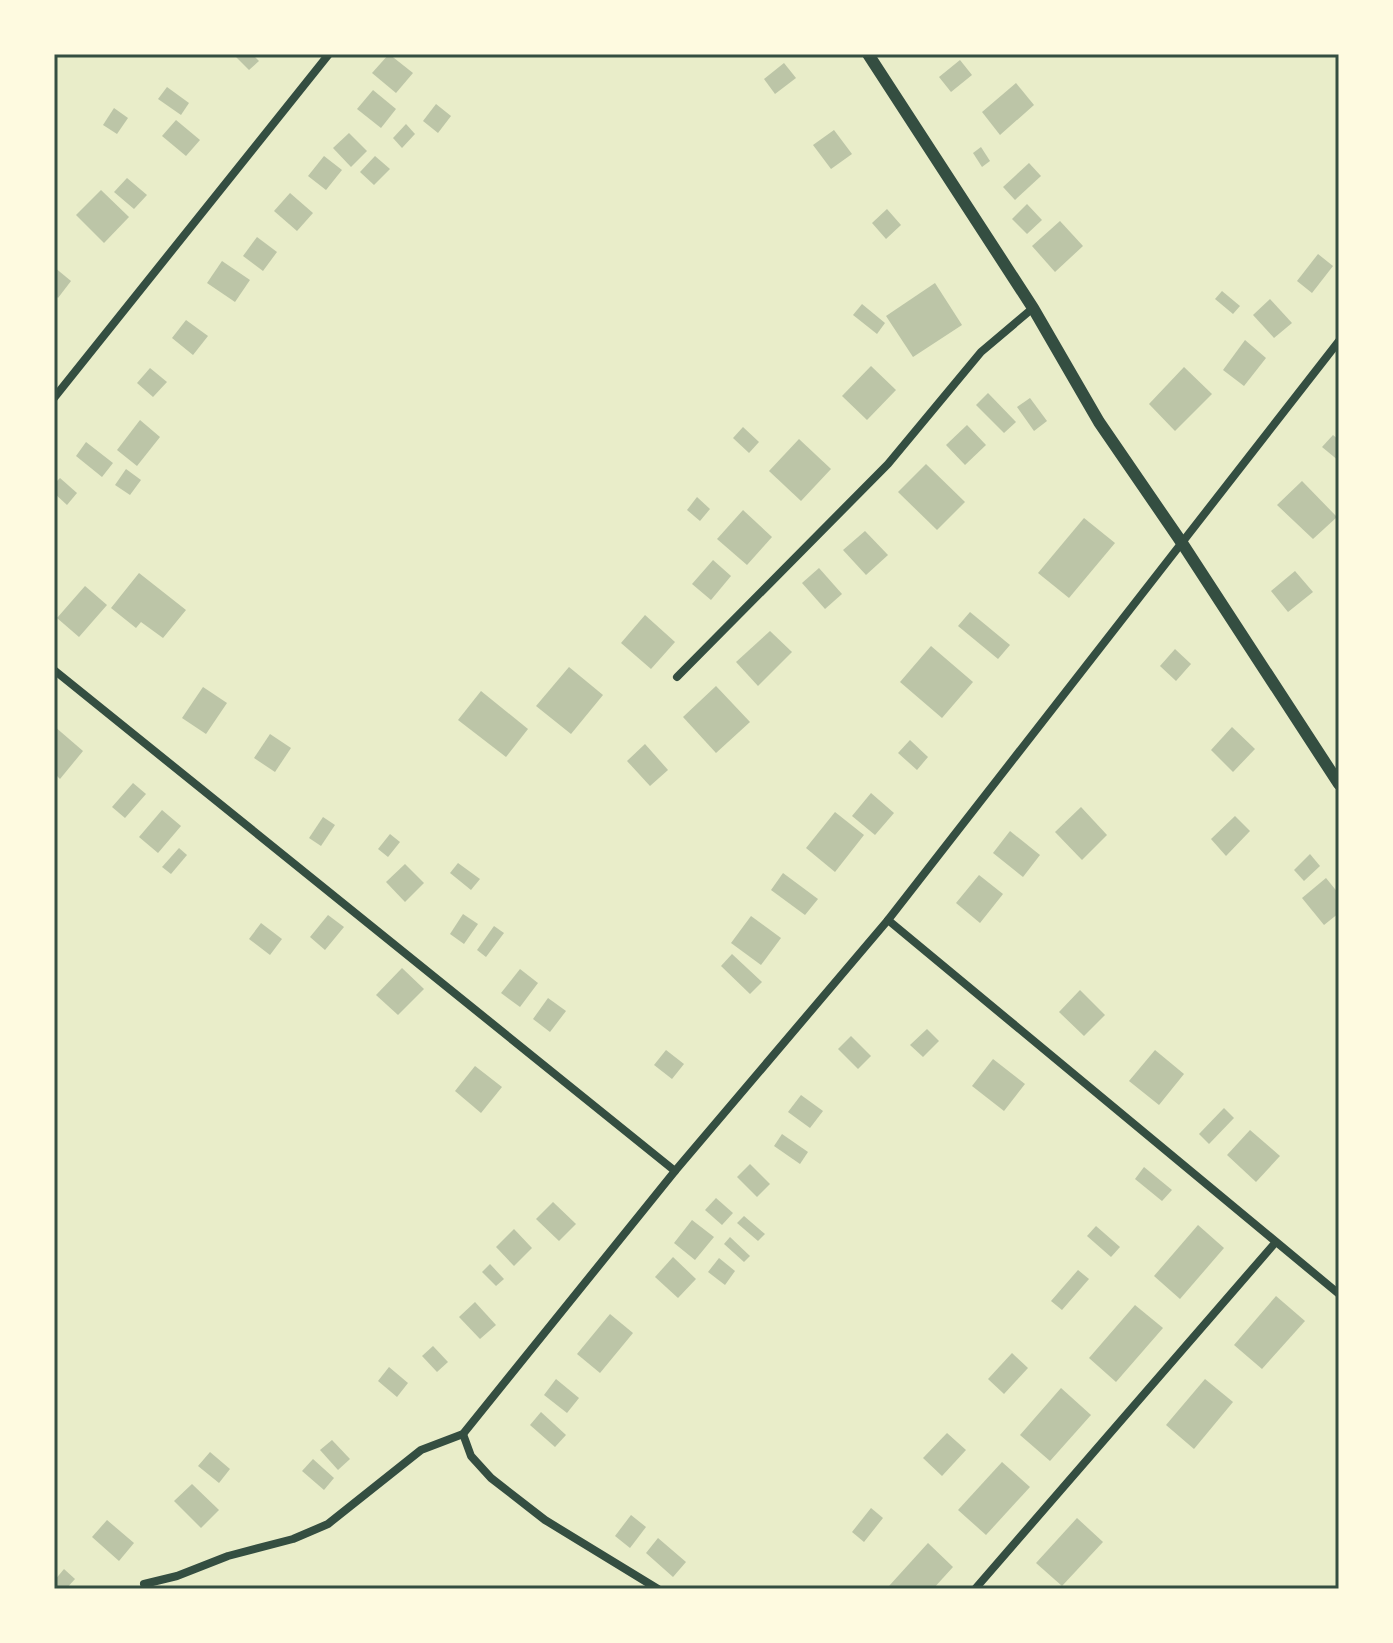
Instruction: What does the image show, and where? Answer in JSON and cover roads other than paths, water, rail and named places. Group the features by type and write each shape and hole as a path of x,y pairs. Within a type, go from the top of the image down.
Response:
{"street":[{"path":"54,398 329,54"},
{"path":"868,54 1033,308 1099,422 1339,784"},
{"path":"677,677 888,464 981,352 1033,308"},
{"path":"144,1584 177,1576 228,1556 293,1539 328,1524 421,1450 463,1434 675,1171 888,920 1339,341"},
{"path":"54,670 675,1171"},
{"path":"888,920 1339,1294"},
{"path":"975,1589 1275,1243"},
{"path":"463,1434 471,1456 491,1478 545,1520 658,1589"}]}
